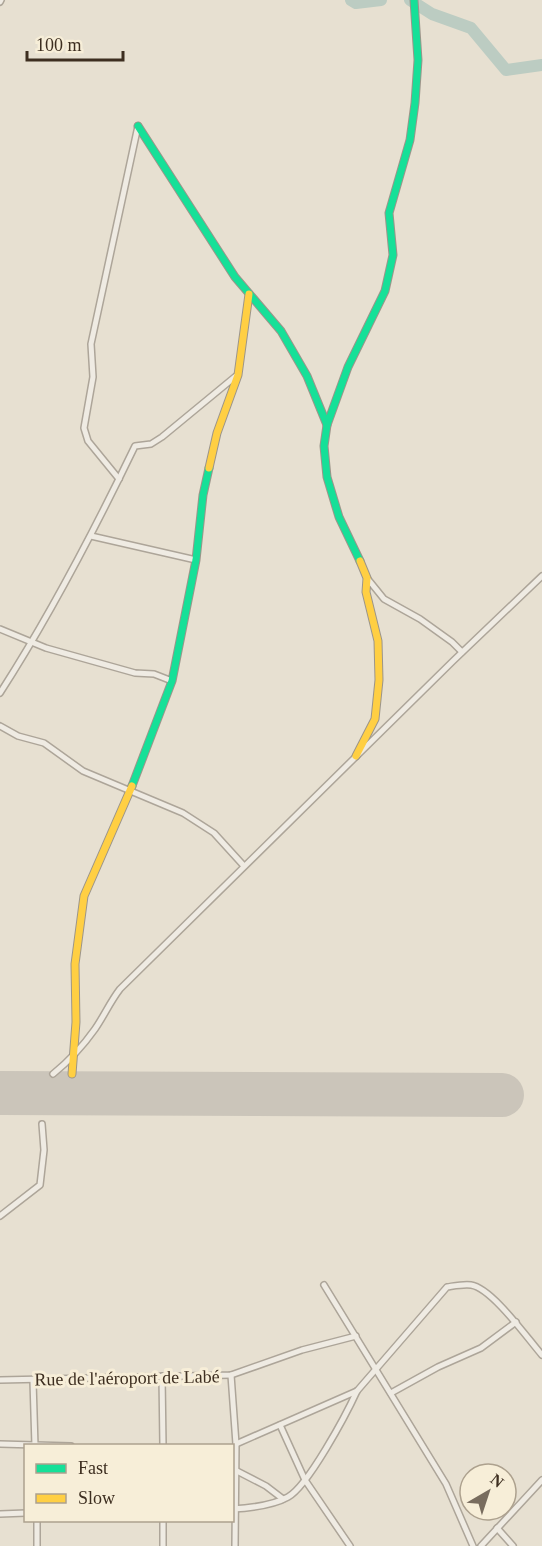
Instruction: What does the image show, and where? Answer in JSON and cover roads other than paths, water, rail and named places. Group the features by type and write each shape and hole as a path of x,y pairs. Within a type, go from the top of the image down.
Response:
{"street":[{"path":"414,0 418,60 415,103 410,140 389,213 393,255 385,291 348,367 327,425 324,446 327,477 339,517 367,578 384,599 420,619 462,652"},
{"path":"138,126 235,277 281,331 307,376 327,425"},
{"path":"119,479 88,441 84,428 93,377 91,344 138,126"},
{"path":"72,1074 76,1022 75,964 84,896 130,791 172,681 196,560 203,495 217,433 238,375 249,294"},
{"path":"0,693 32,643 91,536 135,446 151,444 162,437 238,375"},
{"path":"91,536 196,560"},
{"path":"53,1074 72,1057 96,1027 120,989 542,576"},
{"path":"356,756 375,719 380,680 378,640 366,592 367,578"},
{"path":"0,629 32,643 135,673 154,674 172,681"},
{"path":"0,726 18,736 44,743 83,771 183,813 214,833 244,866"},
{"path":"0,1216 40,1185 44,1150 42,1124"},
{"path":"324,1285 446,1484 473,1546"},
{"path":"234,1509 273,1503 289,1497 305,1480 339,1428 357,1391 447,1287 473,1285 486,1293 516,1322 542,1355"},
{"path":"391,1393 438,1367 482,1348 516,1322"},
{"name":"Rue de l'aéroport de Labé","path":"0,1380 231,1375 302,1350 356,1336"},
{"path":"231,1375 236,1444 235,1546"},
{"path":"162,1376 163,1444"},
{"path":"33,1381 35,1444"},
{"path":"236,1444 357,1391"},
{"path":"280,1425 305,1480 350,1546"},
{"path":"0,1444 24,1445"},
{"path":"235,1470 266,1486 283,1499"},
{"path":"481,1546 542,1480"},
{"path":"0,1514 24,1513"},
{"path":"37,1522 37,1546"},
{"path":"163,1522 163,1546"},
{"path":"496,1528 513,1546"}],"waterway":[{"path":"351,0 356,3 381,0"},
{"path":"410,0 432,14 471,28 506,70 542,65"}]}
